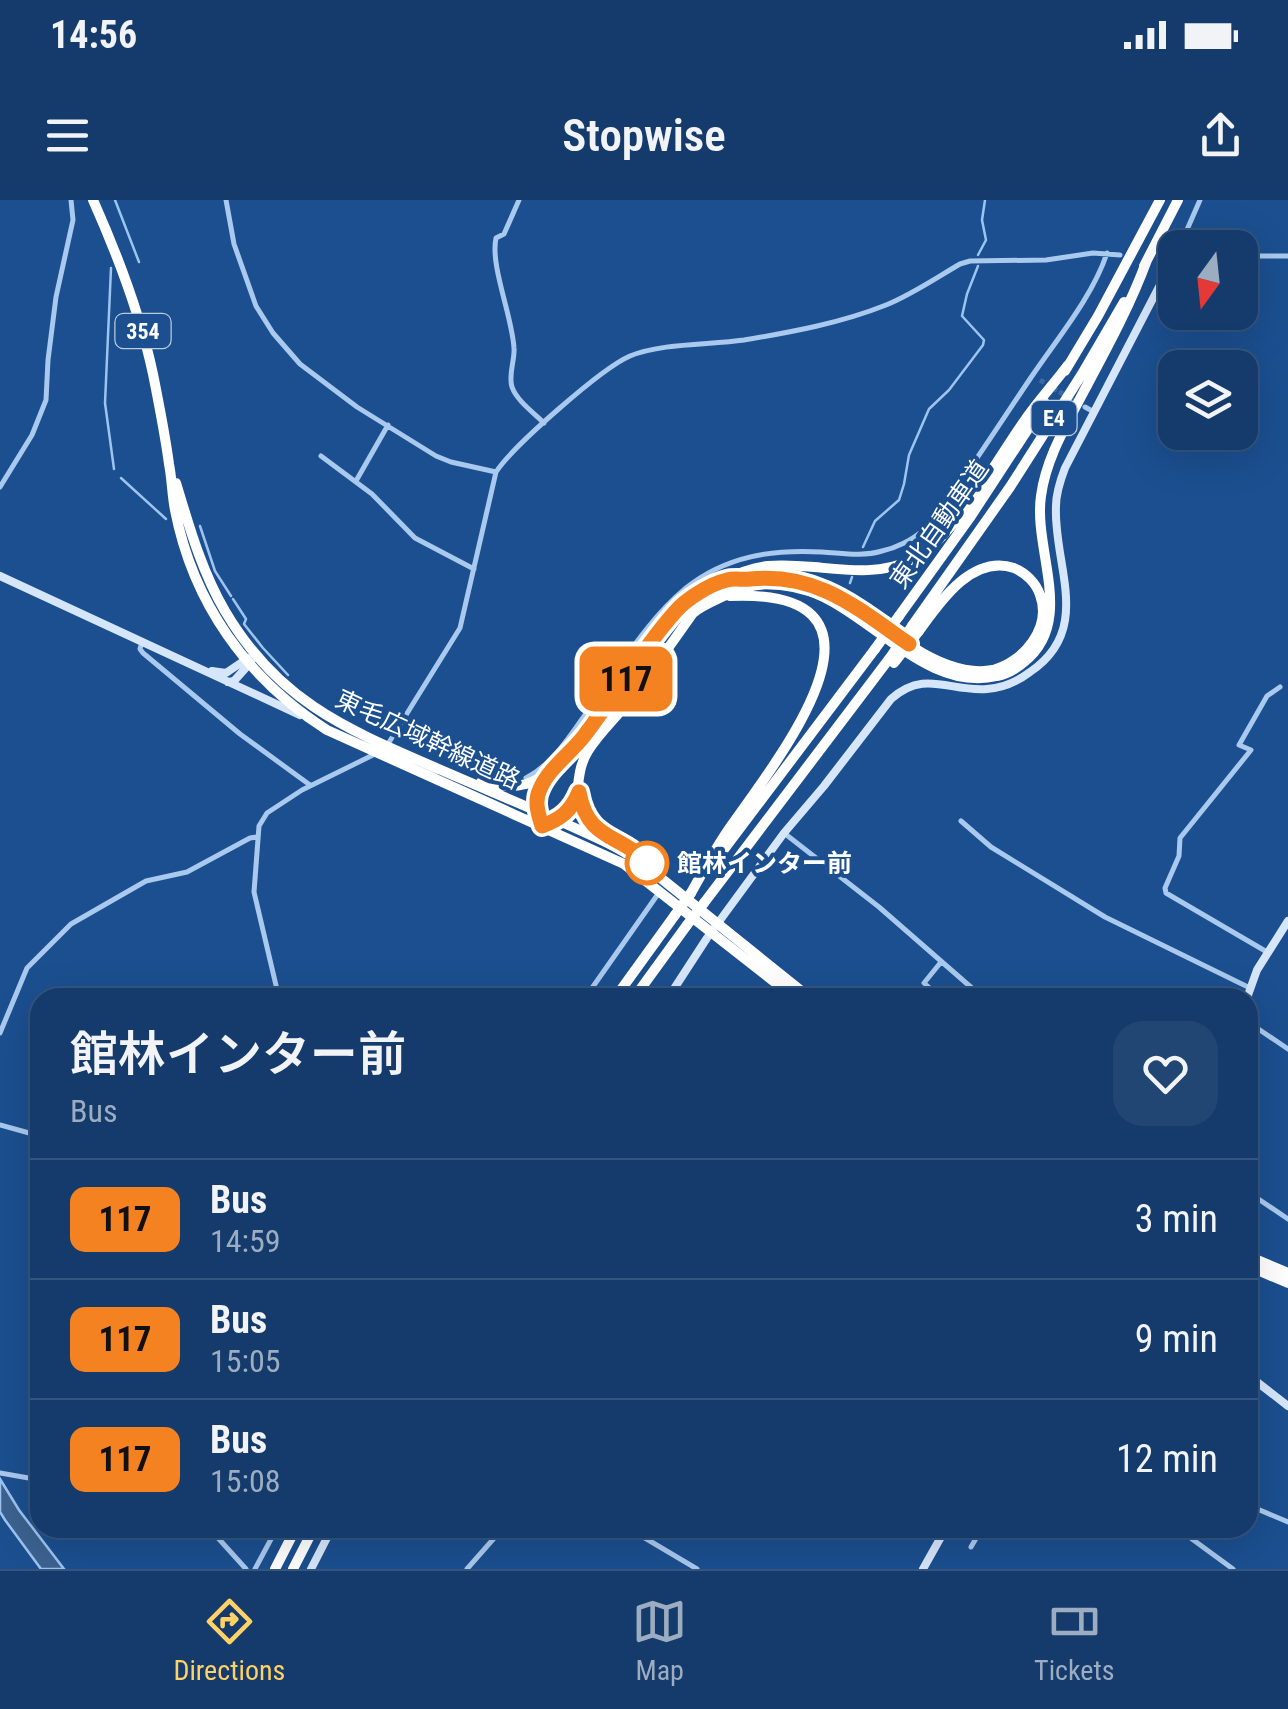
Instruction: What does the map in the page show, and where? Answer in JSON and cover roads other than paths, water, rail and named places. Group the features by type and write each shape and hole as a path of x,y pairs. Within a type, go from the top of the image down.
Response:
{"highway":[{"name":"東毛広域幹線道路","path":"93,200 118,256 143,332 170,468 192,535 250,659 284,700 350,741 452,775 622,850 652,871 784,988"},
{"name":"東北自動車道","path":"641,988 916,628 1092,357 1178,200"},
{"name":"東北自動車道","path":"621,988 971,516 1068,365 1158,204"},
{"path":"652,871 643,857 590,822 579,792 582,763 693,613 703,606 739,588 782,585 807,590 847,610 918,659 963,677 994,677 1014,670 1037,649 1051,609 1039,520 1045,475 1147,260"},
{"path":"452,775 508,786 524,784 549,772 584,736 676,610 747,569 766,566 884,570 923,554 948,530 1030,412 1068,365"},
{"path":"726,580 785,578 823,588 924,654 973,671 1006,666 1032,644 1040,625 1041,596 1031,579 1013,568 982,570 958,583 916,628"},
{"path":"691,892 808,710 825,658 821,630 801,607 766,596 724,596"},
{"name":"東毛広域幹線道路","path":"250,659 315,708 382,749 624,864 796,988"},
{"path":"549,772 538,792 537,811 542,826 570,809 579,792"},
{"path":"1258,1260 1288,1273"},
{"path":"1258,1270 1288,1283"},
{"path":"275,1569 291,1538"},
{"path":"293,1569 309,1538"}],"street":[{"path":"0,488 32,435 46,400 56,297 73,220 70,200"},
{"path":"226,200 249,292 265,323 287,350 314,377 443,459 496,472"},
{"path":"508,200 518,202 504,234 496,238 494,254 514,350 511,384 544,424"},
{"path":"1187,230 1200,200"},
{"path":"526,778 563,745 660,613 706,574 768,552 882,552 924,530 1086,295 1107,254"},
{"path":"278,988 254,892 259,826 267,813 310,786 382,749 460,628 496,472 544,424 606,371 634,355 744,340 846,318 890,303 970,261 1120,254"},
{"path":"1258,256 1288,256"},
{"path":"675,988 784,832 903,688 936,682 987,689 1009,684 1052,653 1068,608 1057,535 1058,488 1064,468 1158,289"},
{"path":"1032,376 1040,380"},
{"path":"1084,407 1094,412"},
{"path":"356,481 388,425"},
{"path":"321,456 356,481 414,538 474,570"},
{"path":"0,576 313,720"},
{"path":"142,642 143,653 310,786"},
{"path":"180,660 221,673 250,659"},
{"path":"226,682 234,681 250,659"},
{"path":"1267,952 1166,893 1165,888 1179,856 1180,838 1251,750 1239,744 1268,696 1280,688"},
{"path":"960,821 990,847 1106,918 1239,988"},
{"path":"784,832 972,988"},
{"path":"0,1033 28,968 71,924 146,881 187,872 257,837"},
{"path":"592,988 660,891"},
{"path":"1251,988 1267,952 1288,921"},
{"path":"930,988 924,983 941,962"},
{"path":"1258,1029 1288,1049"},
{"path":"0,1125 30,1133"},
{"path":"1258,1199 1288,1219"},
{"path":"1258,1382 1288,1406"},
{"path":"0,1474 30,1478"},
{"path":"1258,1509 1288,1522"},
{"path":"218,1538 246,1569"},
{"path":"256,1569 272,1538"},
{"path":"311,1569 327,1538"},
{"path":"468,1569 494,1538"},
{"path":"645,1538 697,1569"},
{"path":"923,1569 940,1538"},
{"path":"971,1547 976,1538"},
{"path":"1191,1538 1232,1569"}],"water":[{"path":"0,1479 30,1524 30,1538 40,1538 64,1569 41,1569 0,1512"}],"waterway":[{"path":"115,200 139,262"},
{"path":"978,255 986,240 982,220 985,200"},
{"path":"863,547 875,521 899,500 909,455 929,409 949,390 983,345 984,340 962,316 978,266"},
{"path":"111,268 105,403 114,469"},
{"path":"121,478 166,519"},
{"path":"200,526 215,571 231,596"},
{"path":"850,583 852,577"},
{"path":"233,599 246,619 244,624 288,675"}],"tunnel":[{"path":"1040,380 1078,403"}],"place":[{"name":"館林インター前","path":"647,863"}]}
